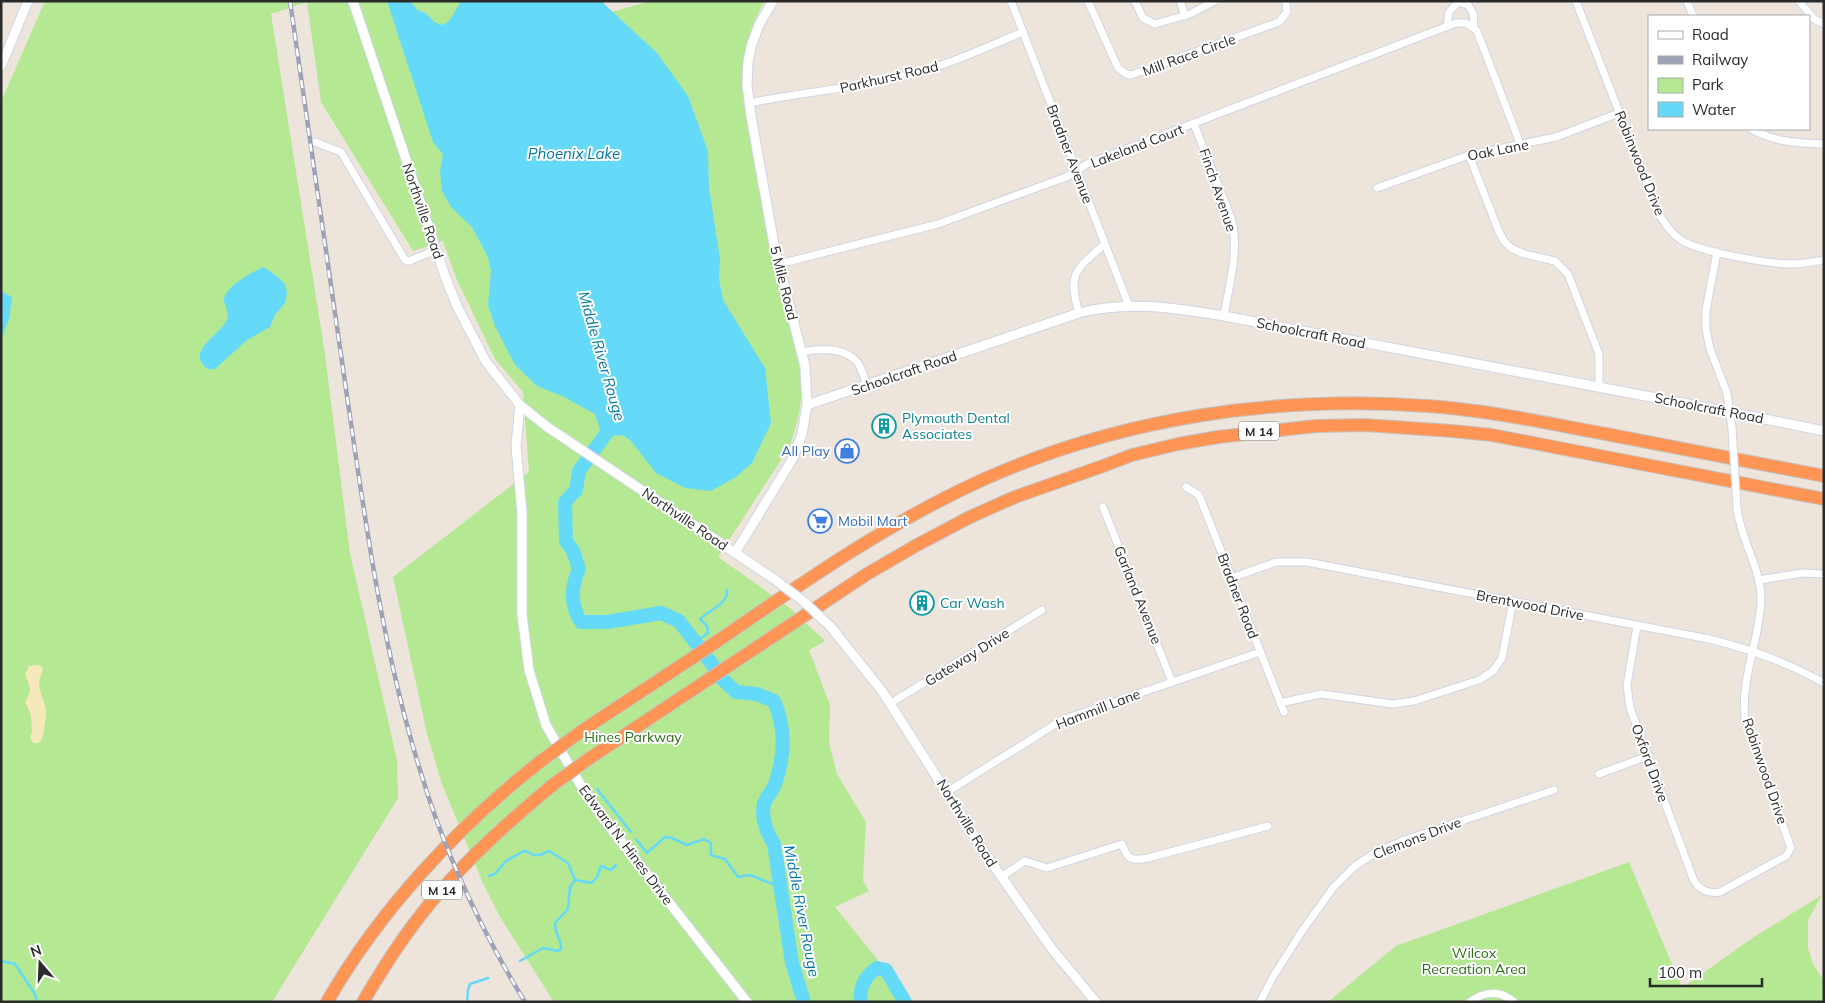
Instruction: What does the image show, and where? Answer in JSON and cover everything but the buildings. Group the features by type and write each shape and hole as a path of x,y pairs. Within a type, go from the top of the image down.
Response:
{"highway":[{"name":"M 14","path":"327,1002 338,982 380,922 433,862 501,794 541,761 576,735 868,540 907,517 980,481 1074,445 1142,426 1190,417 1287,406 1332,404 1450,408 1506,415 1824,476"},
{"name":"M 14","path":"363,1002 394,954 443,888 508,822 554,784 590,758 898,555 978,513 1038,488 1132,454 1218,436 1326,426 1382,426 1492,436 1824,499"}],"street":[{"path":"1,66 28,1"},
{"name":"Northville Road","path":"353,1 456,306 486,362 520,406 546,426 774,579 803,601 830,626 870,674 891,703 1001,877 1052,949 1096,1002"},
{"name":"5 Mile Road","path":"735,553 793,458 802,434 807,405 807,378 779,264 762,182 749,103 747,71 751,47 761,21 773,1"},
{"name":"Bradner Avenue","path":"1011,1 1129,306"},
{"name":"Mill Race Circle","path":"1088,1 1118,68 1131,75 1279,22 1287,12 1286,1"},
{"path":"1135,1 1143,18 1151,24 1161,24 1185,16 1215,1"},
{"path":"1180,1 1185,16"},
{"name":"Robinwood Drive","path":"1576,1 1657,210 1664,223 1686,243 1717,252 1706,310 1706,329 1710,349 1727,393 1732,428 1738,523 1759,580 1761,608 1744,696 1745,719 1791,845 1790,851 1786,856 1720,892 1706,892"},
{"path":"1687,1 1693,15"},
{"path":"1799,1 1814,20 1824,24"},
{"path":"1474,28 1472,13 1468,5 1458,2 1449,12 1447,26 1462,22 1477,31 1521,146"},
{"name":"Lakeland Court","path":"779,264 938,224 1016,197 1066,177 1087,164 1447,26"},
{"name":"Parkhurst Road","path":"749,103 911,74 950,62 1023,32"},
{"name":"Oak Lane","path":"1377,188 1469,155 1521,146 1556,137 1619,113"},
{"name":"Finch Avenue","path":"1194,124 1231,218 1234,232 1235,249 1224,316"},
{"path":"1752,130 1785,142 1824,144"},
{"path":"315,142 341,152 405,260 409,261 436,250"},
{"path":"1469,155 1504,241 1519,252 1554,261 1568,274 1599,354 1599,387"},
{"path":"1079,313 1074,291 1074,276 1079,268 1105,244"},
{"path":"1717,252 1790,264 1824,260"},
{"name":"Schoolcraft Road","path":"807,405 1079,313 1129,306 1168,307 1224,316 1824,431"},
{"path":"802,352 829,350 845,353 857,361 867,385"},
{"name":"Edward N. Hines Drive","path":"520,406 516,446 522,513 522,614 529,670 546,724 580,784 603,818 748,1002"},
{"name":"Bradner Road","path":"1186,487 1199,495 1284,712"},
{"name":"Garland Avenue","path":"1103,508 1172,682"},
{"name":"Brentwood Drive","path":"1231,578 1268,564 1296,561 1709,639 1752,650 1796,667 1824,682"},
{"path":"1759,580 1802,573 1824,574"},
{"path":"1280,702 1321,694 1394,704 1414,701 1479,680 1493,671 1502,658 1513,601"},
{"name":"Gateway Drive","path":"891,703 1042,610"},
{"name":"Oxford Drive","path":"1637,626 1627,675 1627,693 1630,708 1694,881 1706,892"},
{"name":"Hammill Lane","path":"947,792 1062,720 1260,652"},
{"path":"1599,774 1648,756"},
{"name":"Clemons Drive","path":"1260,1002 1273,977 1307,924 1333,888 1355,866 1375,853 1405,840 1554,790"},
{"path":"1001,877 1024,861 1047,868 1122,844 1126,856 1130,858 1148,858 1268,826"},
{"path":"1470,1002 1488,993 1505,996 1514,1002"}],"green space":[{"name":"Hines Parkway","path":"45,1 601,1 611,12 651,1 765,1 753,26 746,51 743,77 744,104 771,253 791,325 799,363 801,398 790,446 718,557 790,608 825,641 809,650 830,705 829,742 837,774 866,822 863,881 869,891 835,907 912,1002 554,1002 500,917 482,881 442,784 427,734 393,577 529,472 523,392 495,359 457,280 443,241 413,251 321,102 307,2 271,14 325,354 350,553 397,760 398,798 272,1002 1,1002 1,102"},
{"name":"Wilcox Recreation Area","path":"1629,862 1682,988 1754,937 1822,895 1808,920 1808,948 1813,964 1824,981 1824,1002 1328,1002 1396,946"}],"sand":[{"path":"40,665 43,668 39,684 46,717 42,739 38,743 33,743 30,737 32,732 31,715 25,702 30,688 25,674 29,666"}],"water":[{"name":"Phoenix Lake","path":"387,1 408,1 417,10 426,13 434,22 442,25 450,20 461,1 601,1 657,53 688,96 708,151 709,188 720,259 719,279 723,300 765,368 771,423 752,463 736,477 711,491 685,488 656,473 631,441 623,435 616,436 601,426 595,414 564,397 537,386 515,365 495,326 488,305 491,271 488,257 472,227 451,207 442,191 440,171 443,154 433,142"},
{"path":"264,267 285,284 287,293 285,303 275,315 270,327 247,340 215,369 207,369 201,361 200,355 202,349 227,320 225,296 233,286"},
{"path":"1,291 12,297 9,319 1,339"}],"waterway":[{"name":"Middle River Rouge","path":"602,413 608,431 579,471 576,490 565,502 566,541 573,551 579,569 573,589 573,603 577,616 581,622 607,622 661,613 679,621 712,664 718,675 736,692 757,694 774,701 781,722 783,742 781,763 773,789 764,804 763,815 767,830 774,844 792,963 804,1002"},
{"path":"695,642 708,633 707,626 700,619 725,599 727,590"},
{"path":"597,789 631,832"},
{"path":"636,839 647,853 665,837 687,845 704,839 711,843 711,855 725,859 738,877 750,875 780,887"},
{"path":"489,876 495,874 506,861 522,852 526,851 534,855 540,855 549,851 568,863 575,880"},
{"path":"575,880 592,883 597,877 601,866 611,870 616,865"},
{"path":"520,961 543,948 558,951 561,949 555,923 568,909 570,887 575,880"},
{"path":"1,961 15,964 35,994 37,1002"},
{"name":"Middle River Rouge","path":"861,1002 861,992 864,983 877,968 886,970 905,1002"},
{"path":"467,1002 470,984 488,978"}],"railway":[{"path":"290,1 362,496 377,588 396,680 420,770 452,860 493,947 525,1002"}],"place":[{"name":"Plymouth Dental Associates","path":"884,426"},
{"name":"All Play","path":"847,451"},
{"name":"Mobil Mart","path":"820,521"},
{"name":"Car Wash","path":"922,603"}]}
